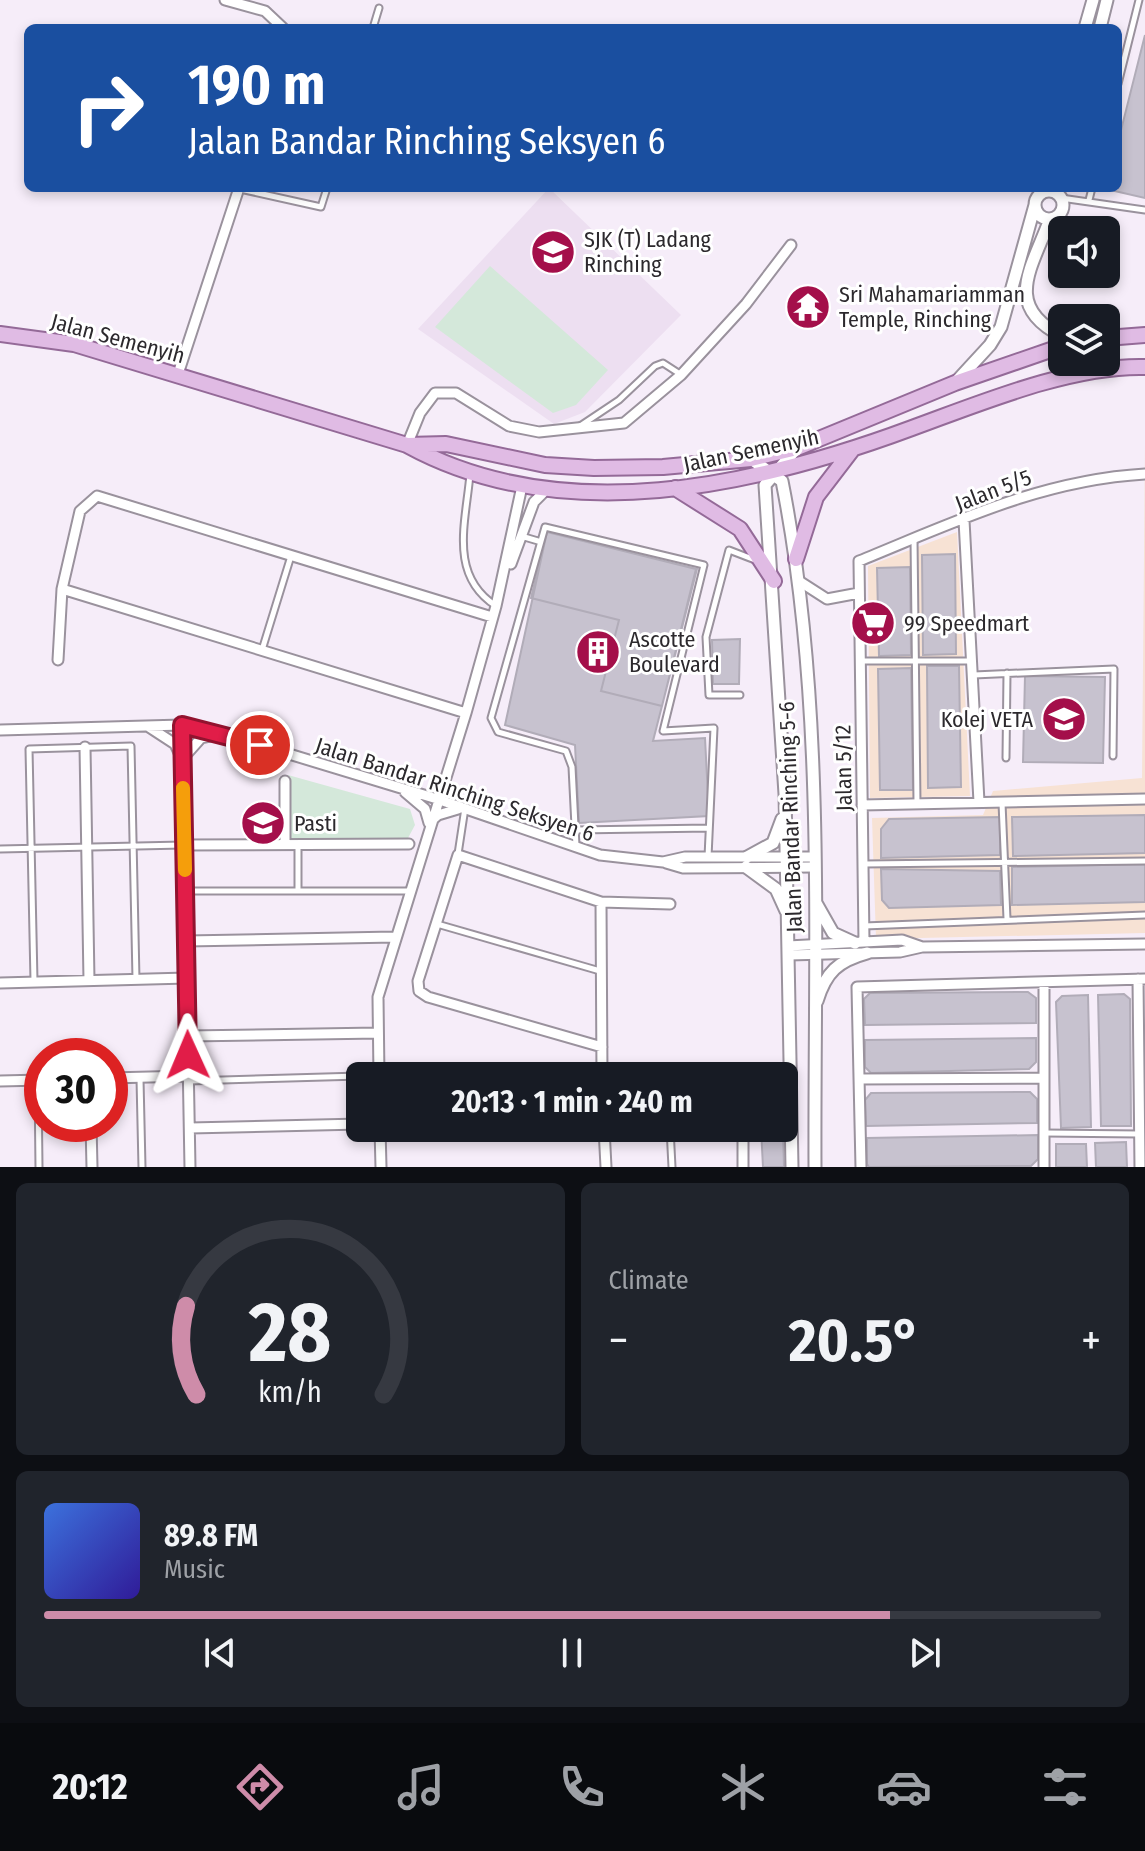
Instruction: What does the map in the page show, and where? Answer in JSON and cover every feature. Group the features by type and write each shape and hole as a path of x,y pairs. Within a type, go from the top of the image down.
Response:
{"main road":[{"name":"Jalan Semenyih","path":"0,334 74,344 407,445 445,466 522,486 547,489 675,488 773,473 853,450 1017,389 1125,366 1145,367"},
{"path":"1120,337 1145,335"},
{"name":"Jalan Semenyih","path":"407,445 446,444 545,465 594,468 663,467 751,459 797,448 955,383 1048,351"},
{"path":"796,559 816,497 853,450"},
{"path":"675,488 740,529 774,581"}],"street":[{"path":"226,0 265,11 279,24"},
{"path":"1086,24 1093,0"},
{"path":"1101,24 1107,0"},
{"path":"177,377 238,192"},
{"path":"955,383 990,345 1001,327 1037,197 1043,192 1059,193 1062,210 1054,216"},
{"path":"1037,197 1037,212 1048,218"},
{"path":"1048,225 1024,291 1030,313 1048,326"},
{"path":"407,445 420,413 435,393 456,393 509,426 539,432 624,423 681,375 746,304 791,245"},
{"path":"751,459 773,473 797,448"},
{"name":"Jalan Bandar Rinching 5-6","path":"792,1167 785,809 774,581 765,485 773,473 782,481 799,581 813,862 815,1167"},
{"name":"Jalan 5/5","path":"859,561 1025,494 1099,477 1145,474"},
{"path":"379,1062 378,997 429,823 466,713 496,606 522,486"},
{"path":"502,580 534,502 547,489"},
{"path":"58,660 62,589 80,511 97,496 492,617"},
{"path":"964,520 979,802"},
{"name":"Jalan 5/12","path":"859,561 862,946"},
{"path":"799,581 827,599 859,593"},
{"path":"62,589 466,713"},
{"path":"182,725 190,1167"},
{"name":"Jalan Bandar Rinching Seksyen 6","path":"0,730 182,725 437,799 600,855 663,862 683,868 747,862 813,862"},
{"path":"145,726 175,744 183,760"},
{"path":"183,760 190,746 201,738 220,734"},
{"path":"85,747 89,980"},
{"path":"285,781 285,844"},
{"path":"397,787 425,809 429,823"},
{"path":"862,805 1145,799"},
{"path":"429,823 450,809 465,808"},
{"path":"785,809 773,843 747,862 776,889 788,916"},
{"path":"184,845 409,844"},
{"path":"602,1047 428,997 419,991 418,981 458,855 601,902 670,904"},
{"name":"Jalan Bandar Rinching Seksyen 6","path":"663,862 708,857 747,862"},
{"path":"813,899 833,933 862,946"},
{"path":"601,902 602,1062"},
{"path":"186,941 394,937"},
{"path":"789,951 862,946 900,952 922,947 1145,944"},
{"path":"814,950 862,946"},
{"path":"814,1009 831,969 862,946"},
{"path":"0,983 187,978"},
{"path":"861,1167 857,987 1141,979 1140,1167"},
{"path":"1044,982 1044,1167"},
{"path":"188,1036 378,1033"},
{"path":"128,1078 189,1079"},
{"path":"859,1079 1044,1078"},
{"path":"0,1081 24,1080"},
{"path":"190,1128 346,1124"},
{"path":"91,1142 92,1167"},
{"path":"380,1142 381,1167"},
{"path":"605,1142 606,1167"},
{"path":"743,1142 743,1167"}],"lane":[{"path":"1122,68 1139,0"},
{"path":"374,24 379,8"},
{"path":"256,192 321,207 326,192"},
{"path":"1089,200 1091,192"},
{"path":"1059,193 1145,210"},
{"path":"573,430 619,400 655,366 663,363 681,375"},
{"path":"471,473 465,565 474,589 496,606"},
{"path":"526,522 704,565 663,731 714,728 708,857"},
{"path":"545,527 538,541 491,718 498,732 566,751 572,767 576,847"},
{"path":"521,536 538,541"},
{"path":"914,539 917,804"},
{"path":"740,695 709,695 706,637 729,550 762,563"},
{"path":"262,651 291,555"},
{"path":"860,661 970,661"},
{"path":"971,675 1114,669 1113,756"},
{"path":"1006,758 1007,673"},
{"path":"34,982 29,749 85,747 131,746 136,979"},
{"path":"1002,803 1007,919"},
{"path":"458,855 465,808"},
{"path":"577,830 709,828"},
{"path":"298,844 298,891"},
{"path":"0,849 184,845"},
{"path":"863,864 1145,861"},
{"path":"185,891 408,891"},
{"path":"863,927 1145,915"},
{"path":"435,923 601,971"},
{"path":"189,1079 346,1076"},
{"path":"140,1078 142,1167"},
{"path":"1044,1133 1140,1134"},
{"path":"39,1142 39,1167"},
{"path":"671,1142 672,1167"}],"shaded area":[{"name":"SJK (T) Ladang Rinching","path":"545,192 553,192 681,315 585,412 554,424 418,329"},
{"path":"1145,443 1145,933 876,939 872,818 983,815 993,791 1142,778"},
{"path":"957,532 970,796 870,798 868,566"}],"green space":[{"path":"490,266 608,370 576,405 553,413 435,327"},
{"path":"288,775 410,809 415,825 408,838 288,840"}],"building":[{"path":"1145,35 1145,198 1119,192 1122,192 1122,126"},
{"path":"547,532 696,569 662,706 601,691 619,620 531,598"},
{"name":"Ascotte Boulevard","path":"547,532 697,569 653,741 705,738 709,816 579,823 575,745 505,725"},
{"path":"955,554 956,654 923,655 922,555"},
{"path":"910,567 911,655 879,656 877,568"},
{"path":"740,639 739,684 713,684 712,640"},
{"path":"927,666 959,666 961,787 928,788"},
{"path":"911,668 913,790 880,790 878,669"},
{"name":"Kolej VETA","path":"1025,676 1105,677 1103,763 1023,762"},
{"path":"1145,815 1145,853 1013,856 1012,817"},
{"path":"1001,817 1000,855 881,858 881,829 889,819"},
{"path":"1145,864 1145,902 1012,905 1012,867"},
{"path":"881,869 1000,871 1001,905 889,908 882,900"},
{"path":"1028,992 1036,998 1036,1023 865,1025 864,999 870,993"},
{"path":"1124,994 1130,999 1131,1126 1101,1126 1098,995"},
{"path":"1088,995 1091,1127 1061,1128 1056,1002 1062,996"},
{"path":"1036,1038 1036,1062 1029,1069 871,1073 865,1067 865,1040"},
{"path":"1030,1092 1037,1099 1037,1123 866,1126 865,1100 871,1093"},
{"path":"1038,1135 1038,1159 1031,1166 869,1167 867,1164 867,1138"},
{"path":"762,1142 783,1142 784,1167 763,1167"},
{"path":"1126,1142 1127,1167 1096,1167 1095,1143"},
{"path":"1056,1144 1086,1144 1087,1167 1056,1167"}],"slow traffic":[{"path":"183,788 185,870"}],"place":[{"name":"SJK (T) Ladang Rinching","path":"553,252"},
{"name":"Sri Mahamariamman Temple, Rinching","path":"808,307"},
{"name":"99 Speedmart","path":"873,623"},
{"name":"Ascotte Boulevard","path":"598,652"},
{"name":"Kolej VETA","path":"1064,719"},
{"name":"Pasti","path":"263,823"}],"route":[{"path":"188,1055 182,725 260,745"}]}
